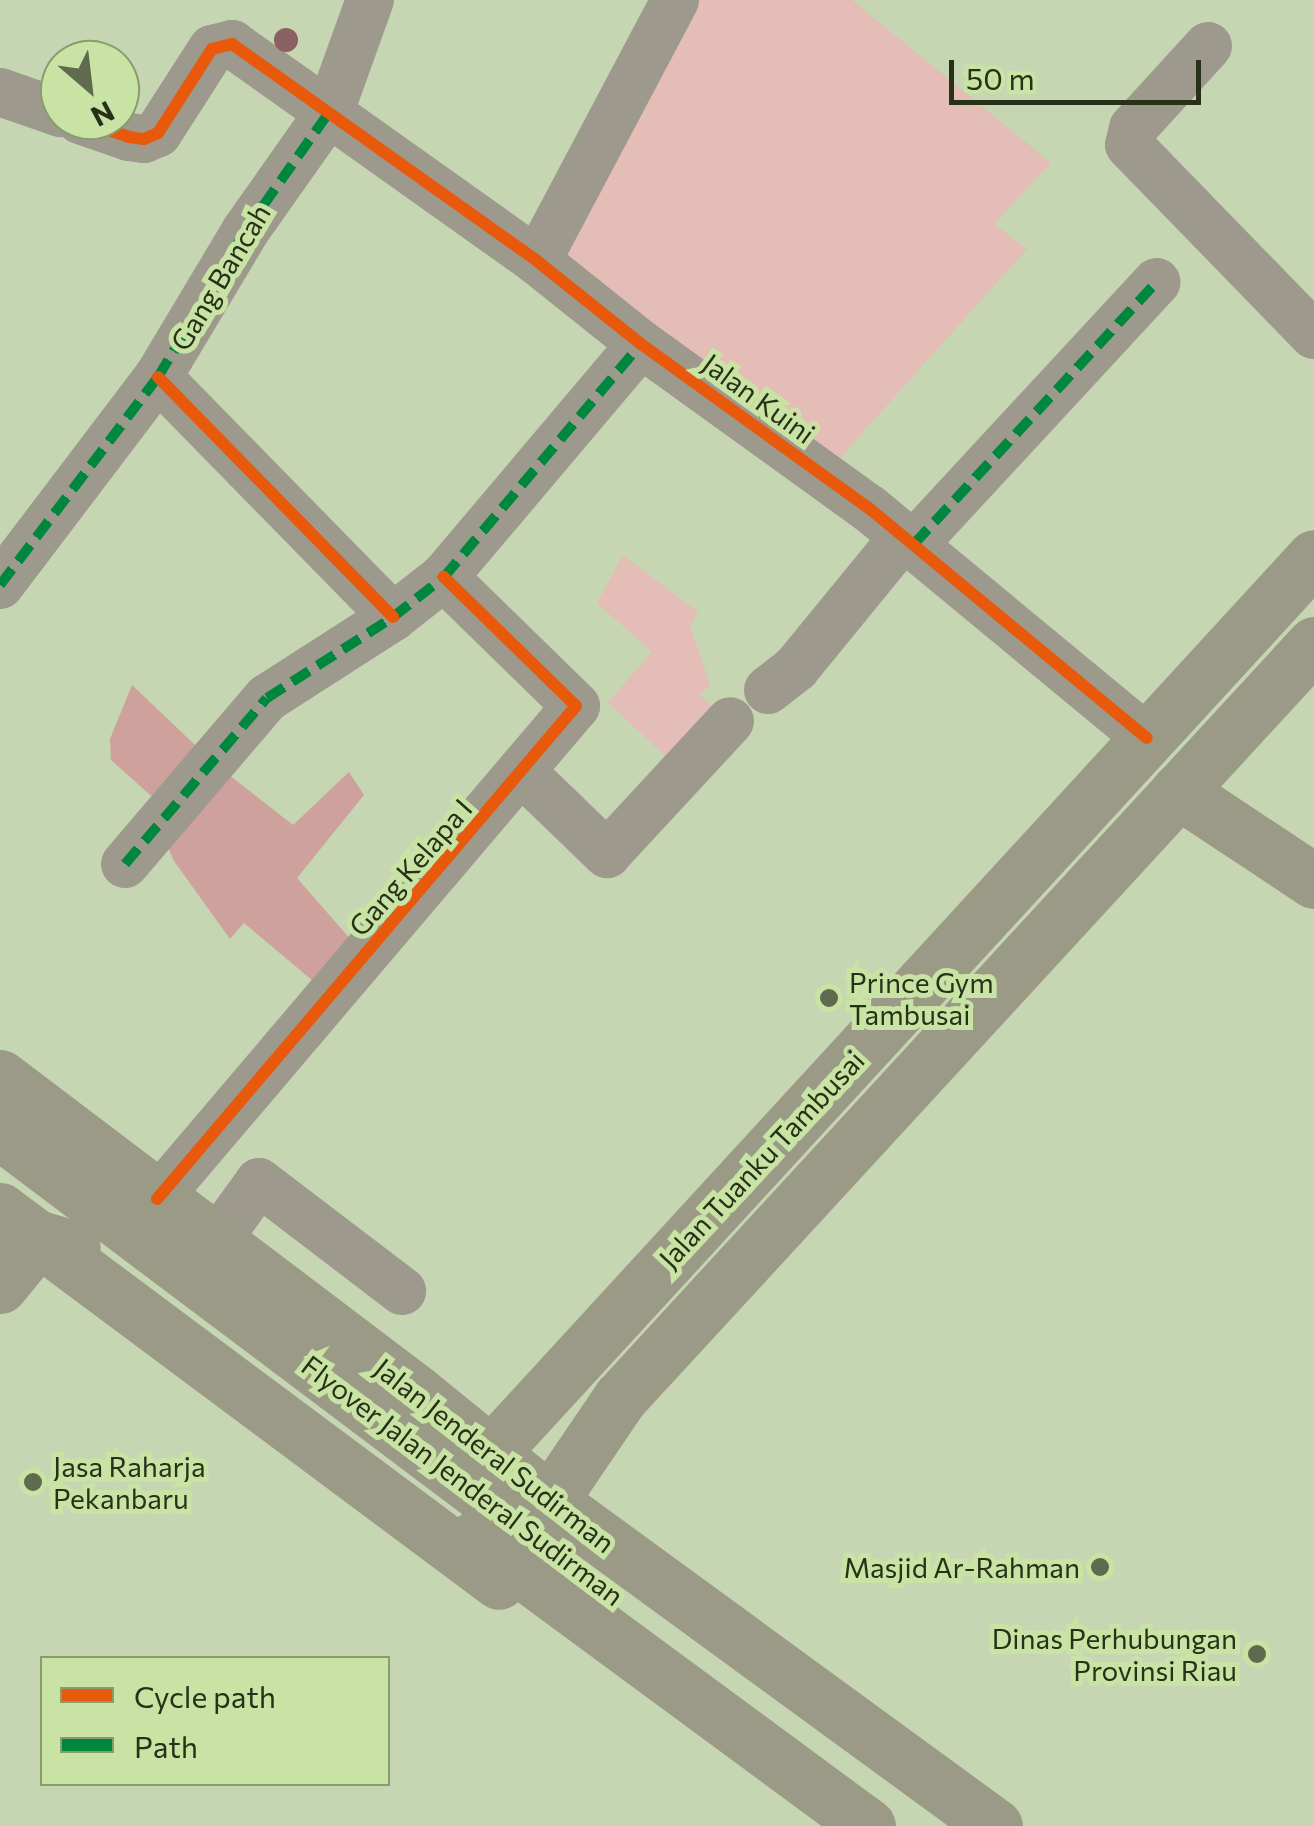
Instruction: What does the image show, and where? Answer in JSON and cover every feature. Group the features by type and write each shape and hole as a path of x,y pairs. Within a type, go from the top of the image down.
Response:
{"main road":[{"name":"Jalan Tuanku Tambusai","path":"492,1452 1314,557"},
{"name":"Jalan Tuanku Tambusai","path":"550,1501 620,1398 1314,644"},
{"path":"1178,792 1314,881"},
{"name":"Jalan Jenderal Sudirman","path":"0,1077 492,1452 959,1817"},
{"path":"0,1103 182,1243 190,1252 194,1274 184,1294 174,1301 151,1302 78,1250 20,1224"},
{"name":"Flyover Jalan Jenderal Sudirman","path":"0,1132 959,1817"},
{"name":"Flyover Jalan Jenderal Sudirman","path":"0,1179 868,1826"},
{"path":"0,1286 20,1224"},
{"path":"20,1224 422,1526 482,1542 824,1826"},
{"path":"482,1542 492,1452"},
{"path":"482,1542 550,1501"},
{"path":"845,1826 760,1756 755,1747 756,1726 769,1710 779,1706 799,1709 879,1767 959,1817"}],"street":[{"name":"Gang Bancah","path":"0,585 158,377 246,230 330,111 370,0"},
{"path":"537,262 675,0"},
{"name":"Jalan Kuini","path":"140,138 158,133 212,49 232,44 537,262 641,344 909,540 1147,738"},
{"path":"1208,46 1133,128 1129,145 1314,335"},
{"path":"0,92 40,106"},
{"path":"768,690 796,668 909,540 1156,282"},
{"path":"125,864 267,698 394,617 444,577 641,344"},
{"path":"158,377 394,617"},
{"name":"Gang Kelapa I","path":"158,1199 524,773 576,706 444,577"},
{"path":"524,773 607,854 730,721"},
{"path":"214,1243 259,1182 402,1292"}],"shaded area":[{"path":"689,0 852,0 1051,163 994,224 1027,249 838,460 549,248"},
{"path":"623,555 698,612 690,626 710,684 700,695 730,721 681,771 608,702 652,652 597,603"},
{"path":"132,685 215,764 293,825 349,772 364,795 297,878 366,957 331,996 244,923 230,939 174,861 163,836 169,812 111,760 110,739"}],"marked path":[{"path":"0,585 158,377 246,230 330,111"},
{"path":"914,544 1157,282"},
{"path":"125,864 267,698 393,617 444,577 641,344"}],"cycle path":[{"path":"140,138 158,133 212,49 232,44 537,261 641,344 870,509 1147,738"},
{"path":"158,377 393,617"},
{"path":"157,1199 576,706 444,577"}],"place":[{"name":"Prince Gym Tambusai","path":"829,998"},
{"name":"Jasa Raharja Pekanbaru","path":"33,1482"},
{"name":"Masjid Ar-Rahman","path":"1100,1567"},
{"name":"Dinas Perhubungan Provinsi Riau","path":"1257,1654"}]}
